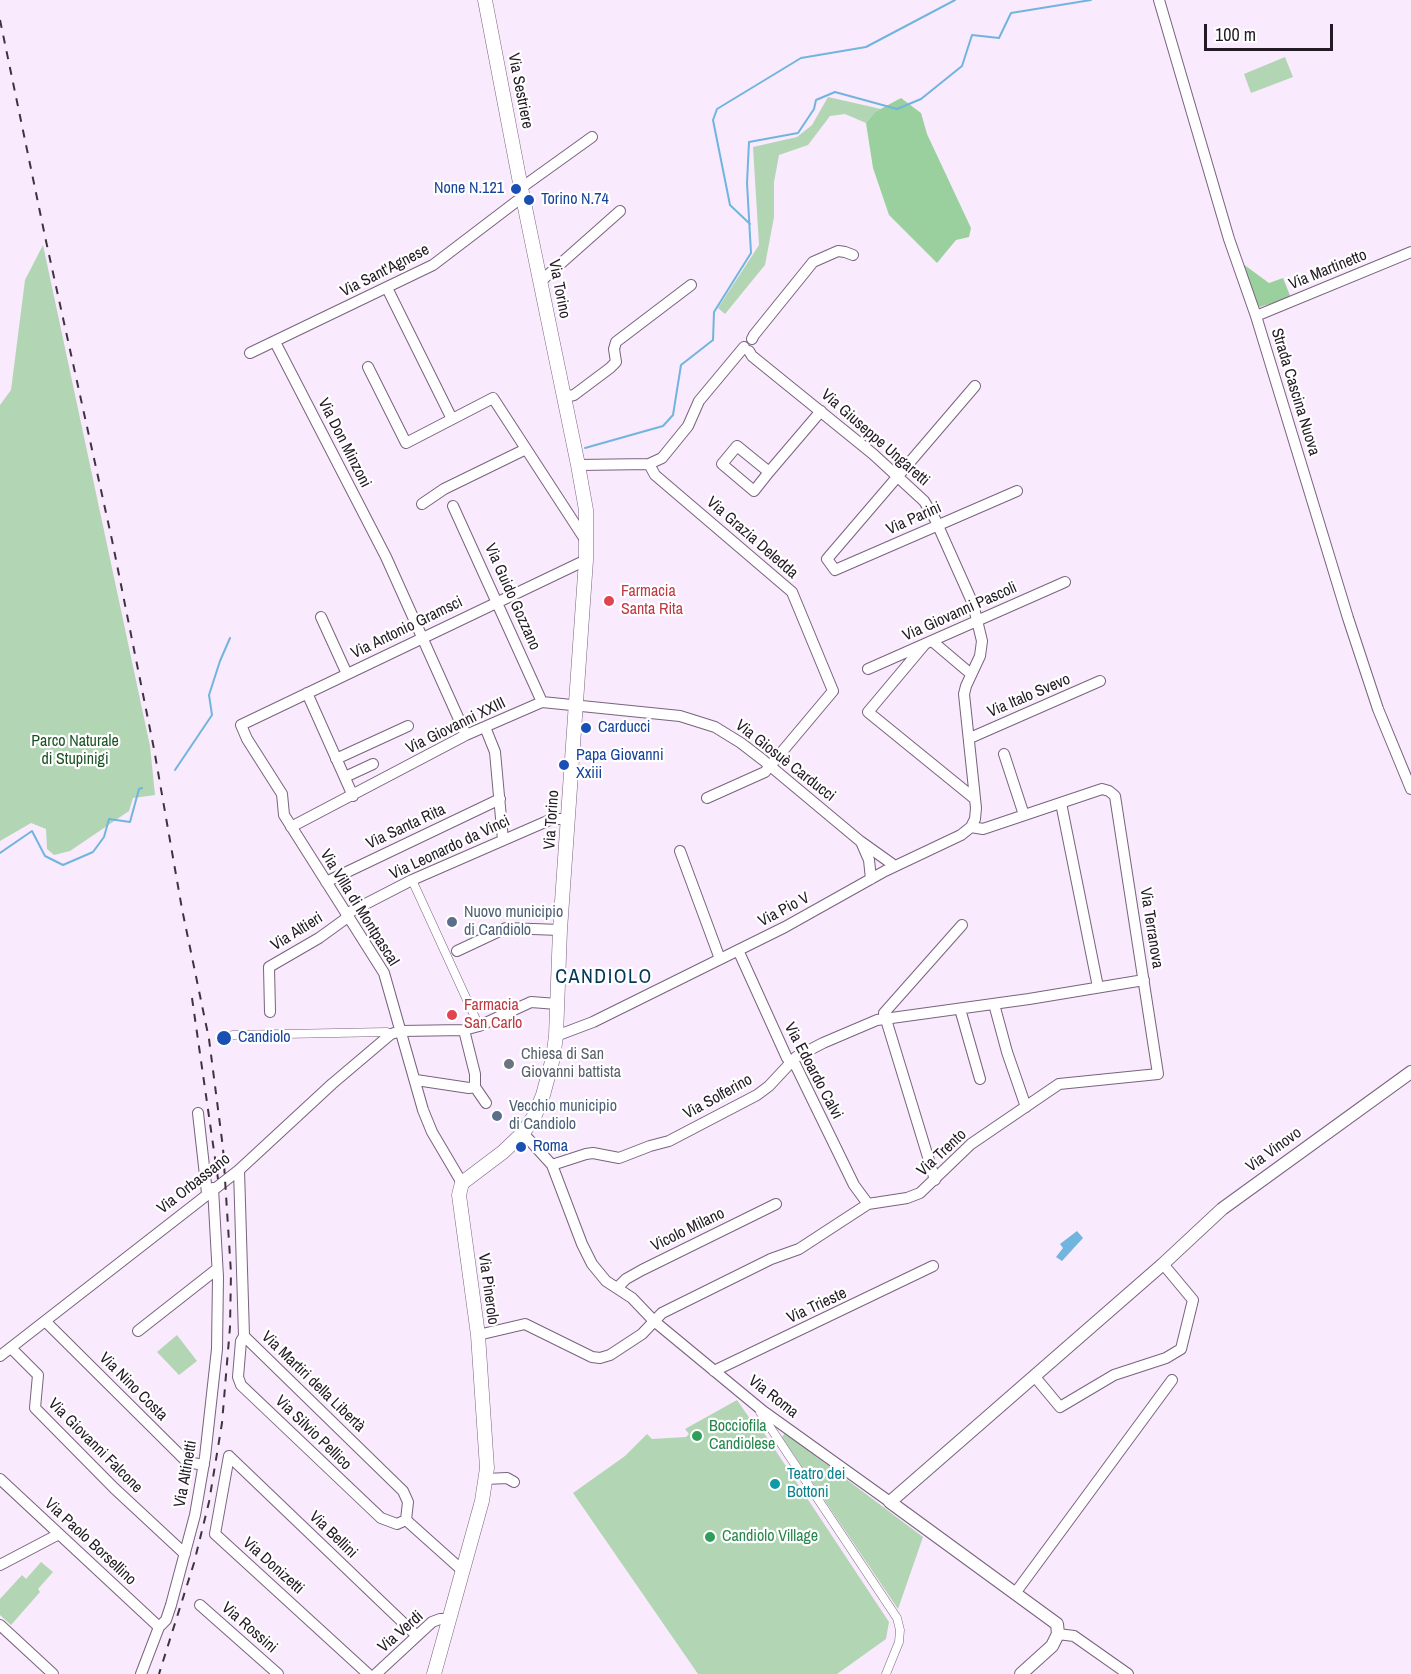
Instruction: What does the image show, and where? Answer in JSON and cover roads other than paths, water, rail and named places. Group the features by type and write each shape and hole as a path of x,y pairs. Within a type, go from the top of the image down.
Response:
{"main road":[{"name":"Via Sestriere","path":"485,0 522,193"},
{"name":"Via Torino","path":"522,193 586,510 586,560 556,1036 553,1058 543,1095 535,1115 523,1133"},
{"path":"462,1183 503,1152 523,1133"},
{"name":"Via Pinerolo","path":"434,1674 482,1501 486,1479 478,1335 460,1202 462,1183"}],"street":[{"name":"Strada Cascina Nuova","path":"1159,0 1228,238 1256,316 1348,618 1378,709 1411,789"},
{"name":"Via Sant'Agnese","path":"250,354 441,260 517,201 522,193 592,137"},
{"path":"541,282 620,211"},
{"path":"578,465 649,464 662,458 684,432 699,401 751,346 758,329 813,262 838,251 853,255"},
{"name":"Via Martinetto","path":"1256,316 1411,252"},
{"path":"564,397 574,395 610,368 616,362 614,349 616,342 691,285"},
{"path":"387,288 452,419"},
{"name":"Via Don Minzoni","path":"275,342 386,557 466,735"},
{"name":"Via Giuseppe Ungaretti","path":"751,346 763,363 898,476 924,501 938,525 978,620 982,641 964,694 975,799 975,819 971,827"},
{"path":"368,367 406,443 493,398 586,541"},
{"path":"898,476 975,386"},
{"path":"769,472 821,411"},
{"path":"422,504 444,489 526,450"},
{"name":"Via Grazia Deledda","path":"649,464 655,475 792,592 833,691 765,772 706,798"},
{"name":"Via Parini","path":"898,476 827,559 835,570 1017,491"},
{"name":"Via Guido Gozzano","path":"453,506 542,702"},
{"name":"Via Antonio Gramsci","path":"241,725 586,560"},
{"name":"Via Giovanni Pascoli","path":"868,669 1065,582"},
{"path":"321,617 347,674"},
{"path":"971,674 929,642 868,712 975,799"},
{"name":"Via Italo Svevo","path":"970,738 1100,681"},
{"path":"307,693 353,795"},
{"path":"542,702 577,706"},
{"name":"Via Giovanni XXIII","path":"291,828 466,735 542,702"},
{"name":"Via Giosuè Carducci","path":"577,706 601,706 695,719 726,733 771,766 860,841 895,866"},
{"name":"Via Villa di Montpascal","path":"241,725 247,739 282,794 284,815 291,828 384,973 396,1033 416,1080 423,1110 432,1132 462,1183"},
{"name":"Via Giovanni XXIII","path":"336,759 408,726"},
{"path":"485,727 495,752 502,840"},
{"path":"1004,754 1024,815"},
{"path":"345,777 373,764"},
{"name":"Via Pio V","path":"556,1036 593,1022 785,927 895,866 961,835 971,827 983,829 1100,790 1109,791"},
{"name":"Via Terranova","path":"1109,791 1117,800 1158,1074"},
{"name":"Via Santa Rita","path":"326,882 500,799"},
{"path":"1061,803 1098,987"},
{"name":"Via Leonardo da Vinci","path":"347,916 412,880 502,840 552,819 569,819"},
{"path":"860,841 869,860 871,879"},
{"path":"680,851 720,959"},
{"path":"412,880 452,953 479,1026"},
{"name":"Via Altieri","path":"270,1012 269,967 319,938 347,916"},
{"path":"935,1180 884,1013 962,925"},
{"path":"452,953 506,928 561,930"},
{"name":"Via Edoardo Calvi","path":"738,950 787,1058 795,1064 854,1185 868,1204"},
{"name":"Via Solferino","path":"552,1166 586,1154 619,1158 669,1141 757,1095 769,1086 791,1061 823,1042 885,1018 960,1009 1144,980"},
{"path":"233,1035 464,1030 479,1026 531,1002 557,1004"},
{"path":"994,1004 1007,1052 1026,1107"},
{"path":"960,1009 980,1079"},
{"path":"464,1030 475,1074 475,1086 486,1103"},
{"name":"Via Orbassano","path":"0,1356 210,1190 239,1170 333,1084 396,1033"},
{"name":"Via Vinovo","path":"890,1502 1035,1377 1235,1198 1411,1072"},
{"name":"Via Trento","path":"478,1335 525,1324 584,1353 600,1358 620,1349 642,1334 662,1312 771,1259 799,1249 868,1204 907,1198 920,1193 970,1144 1059,1084 1158,1074"},
{"path":"416,1080 469,1088 475,1086"},
{"name":"Via Altinetti","path":"141,1674 159,1627 166,1620 185,1554 204,1465 217,1349 217,1269 210,1190 198,1113"},
{"name":"Via Roma","path":"523,1133 552,1166 587,1254 606,1281 632,1298 654,1321 756,1406 1052,1618 1057,1624 1058,1634"},
{"name":"Via Martiri della Libertà","path":"239,1170 244,1336 403,1491 408,1502 406,1520"},
{"name":"Vicolo Milano","path":"617,1288 626,1279 642,1270 776,1204"},
{"path":"1035,1377 1060,1407 1114,1375 1166,1358 1181,1348 1193,1300 1163,1264"},
{"name":"Via Trieste","path":"714,1371 933,1266"},
{"path":"138,1331 217,1269"},
{"name":"Via Nino Costa","path":"45,1321 187,1462 204,1465"},
{"name":"Via Silvio Pellico","path":"244,1336 241,1341 238,1377 241,1385 381,1518 397,1524 406,1520"},
{"name":"Via Giovanni Falcone","path":"11,1348 38,1375 35,1408 114,1488 185,1554"},
{"path":"1016,1592 1172,1380"},
{"path":"756,1406 897,1618 900,1630 899,1642 886,1674"},
{"name":"Via Bellini","path":"229,1456 417,1636"},
{"name":"Via Donizetti","path":"229,1456 215,1534 368,1674"},
{"path":"486,1479 507,1478 514,1482"},
{"name":"Via Paolo Borsellino","path":"0,1479 159,1627"},
{"path":"406,1520 463,1570"},
{"path":"0,1564 59,1534"},
{"name":"Via Rossini","path":"200,1605 278,1674"},
{"name":"Via Verdi","path":"376,1674 432,1622 449,1619"},
{"path":"0,1625 53,1674"},
{"path":"1021,1674 1052,1646 1058,1634 1074,1636 1128,1674"}],"water":[{"path":"1077,1231 1083,1238 1062,1261 1056,1257 1063,1248 1060,1244"}],"waterway":[{"path":"750,224 730,205 713,120 717,109 801,58 866,47 955,0"},
{"path":"585,448 663,426 673,415 681,365 713,340 714,312 751,253 747,183 749,142 798,133 814,109 816,100 835,92 897,109 921,99 962,66 972,35 999,38 1011,13 1091,0"},
{"path":"175,770 212,715 209,695 230,638"},
{"path":"0,853 32,831 45,856 63,865 93,852 104,837 109,819 130,822 139,789 142,788"}],"railway":[{"path":"0,20 112,540 154,749 182,909 209,1039 223,1148 231,1273 230,1327 222,1423 209,1502 194,1563 159,1674"},
{"path":"192,998 218,1179"}],"place":[{"name":"None N.121","path":"516,189"},
{"name":"Torino N.74","path":"529,200"},
{"name":"Farmacia Santa Rita","path":"609,601"},
{"name":"Carducci","path":"586,728"},
{"name":"Papa Giovanni Xxiii","path":"564,765"},
{"name":"Nuovo municipio di Candiolo","path":"452,922"},
{"name":"Farmacia San Carlo","path":"452,1015"},
{"name":"Candiolo","path":"224,1038"},
{"name":"Chiesa di San Giovanni battista","path":"509,1064"},
{"name":"Vecchio municipio di Candiolo","path":"497,1116"},
{"name":"Roma","path":"521,1147"},
{"name":"Bocciofila Candiolese","path":"697,1436"},
{"name":"Teatro dei Bottoni","path":"775,1484"},
{"name":"Candiolo Village","path":"710,1537"}],"district":[{"name":"CANDIOLO","path":"604,978"}],"park label":[{"name":"Parco Naturale di Stupinigi","path":"75,751"}]}
